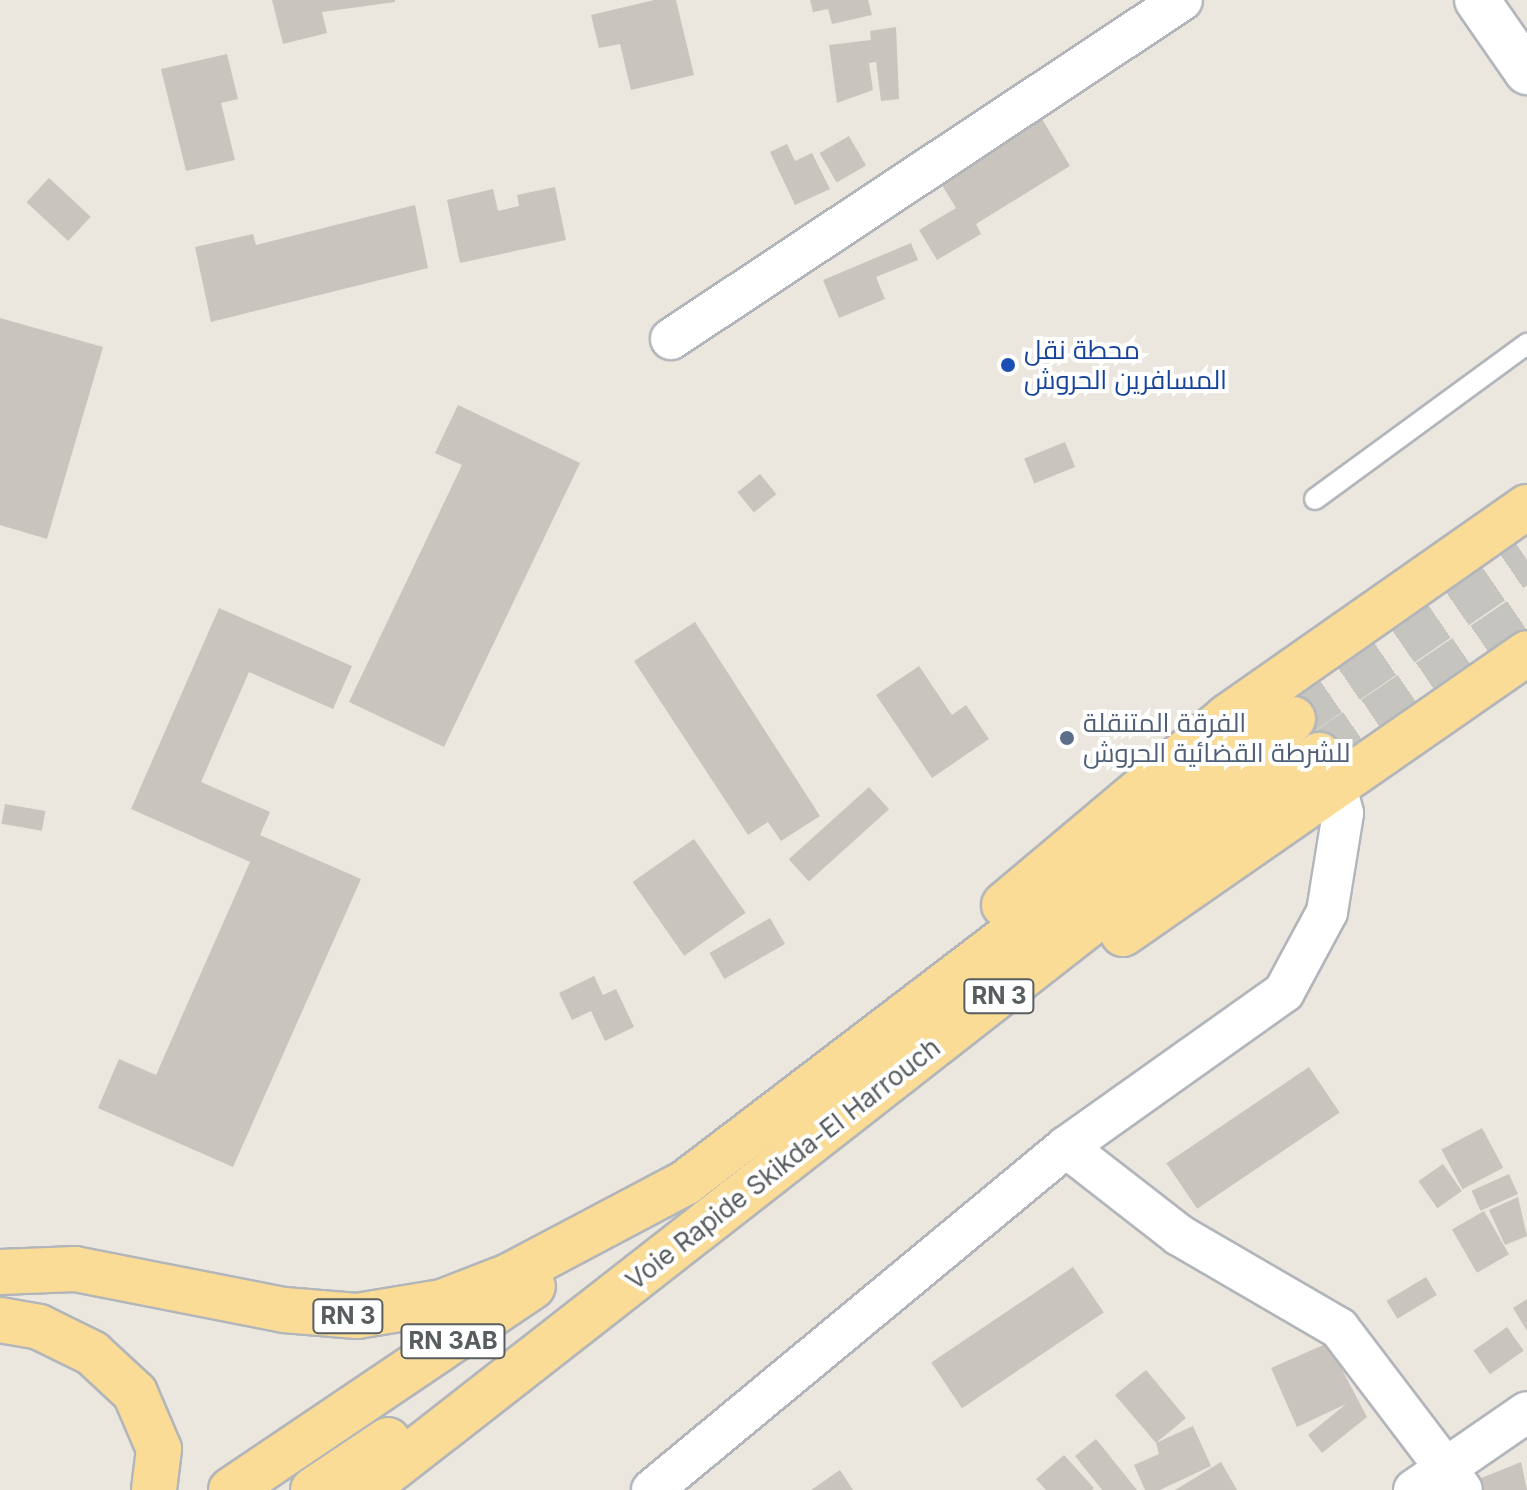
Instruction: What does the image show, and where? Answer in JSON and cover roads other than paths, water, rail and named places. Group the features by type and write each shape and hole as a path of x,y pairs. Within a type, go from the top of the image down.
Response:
{"highway":[{"path":"824,1076 1045,866 1162,766 1527,507"},
{"name":"Voie Rapide Skikda-El Harrouch","path":"365,1490 681,1241 775,1173 959,1052 1327,769 1527,653"},
{"name":"Voie Rapide Skikda-El Harrouch","path":"0,1272 75,1269 284,1310 383,1315 442,1302 509,1276 674,1190 1293,719"},
{"name":"RN 3AB","path":"231,1490 674,1190"},
{"name":"RN 3AB","path":"313,1490 681,1241"},
{"path":"0,1320 39,1327 92,1353 135,1393 159,1449 154,1490"}],"main road":[{"path":"1477,0 1527,72"}],"street":[{"path":"671,339 1182,0"},
{"path":"652,1490 1066,1147 1284,992 1327,912 1343,813 1327,769"},
{"path":"1066,1147 1179,1235 1339,1328 1440,1482 1527,1412"}],"lane":[{"path":"1315,499 1527,344"}],"tunnel":[{"path":"1293,719 1527,559"},
{"path":"1319,755 1527,614"}],"place":[{"name":"محطة نقل المسافرين الحروش","path":"1008,365"},
{"name":"الفرقة المتنقلة للشرطة القضائية الحروش","path":"1067,738"}]}
